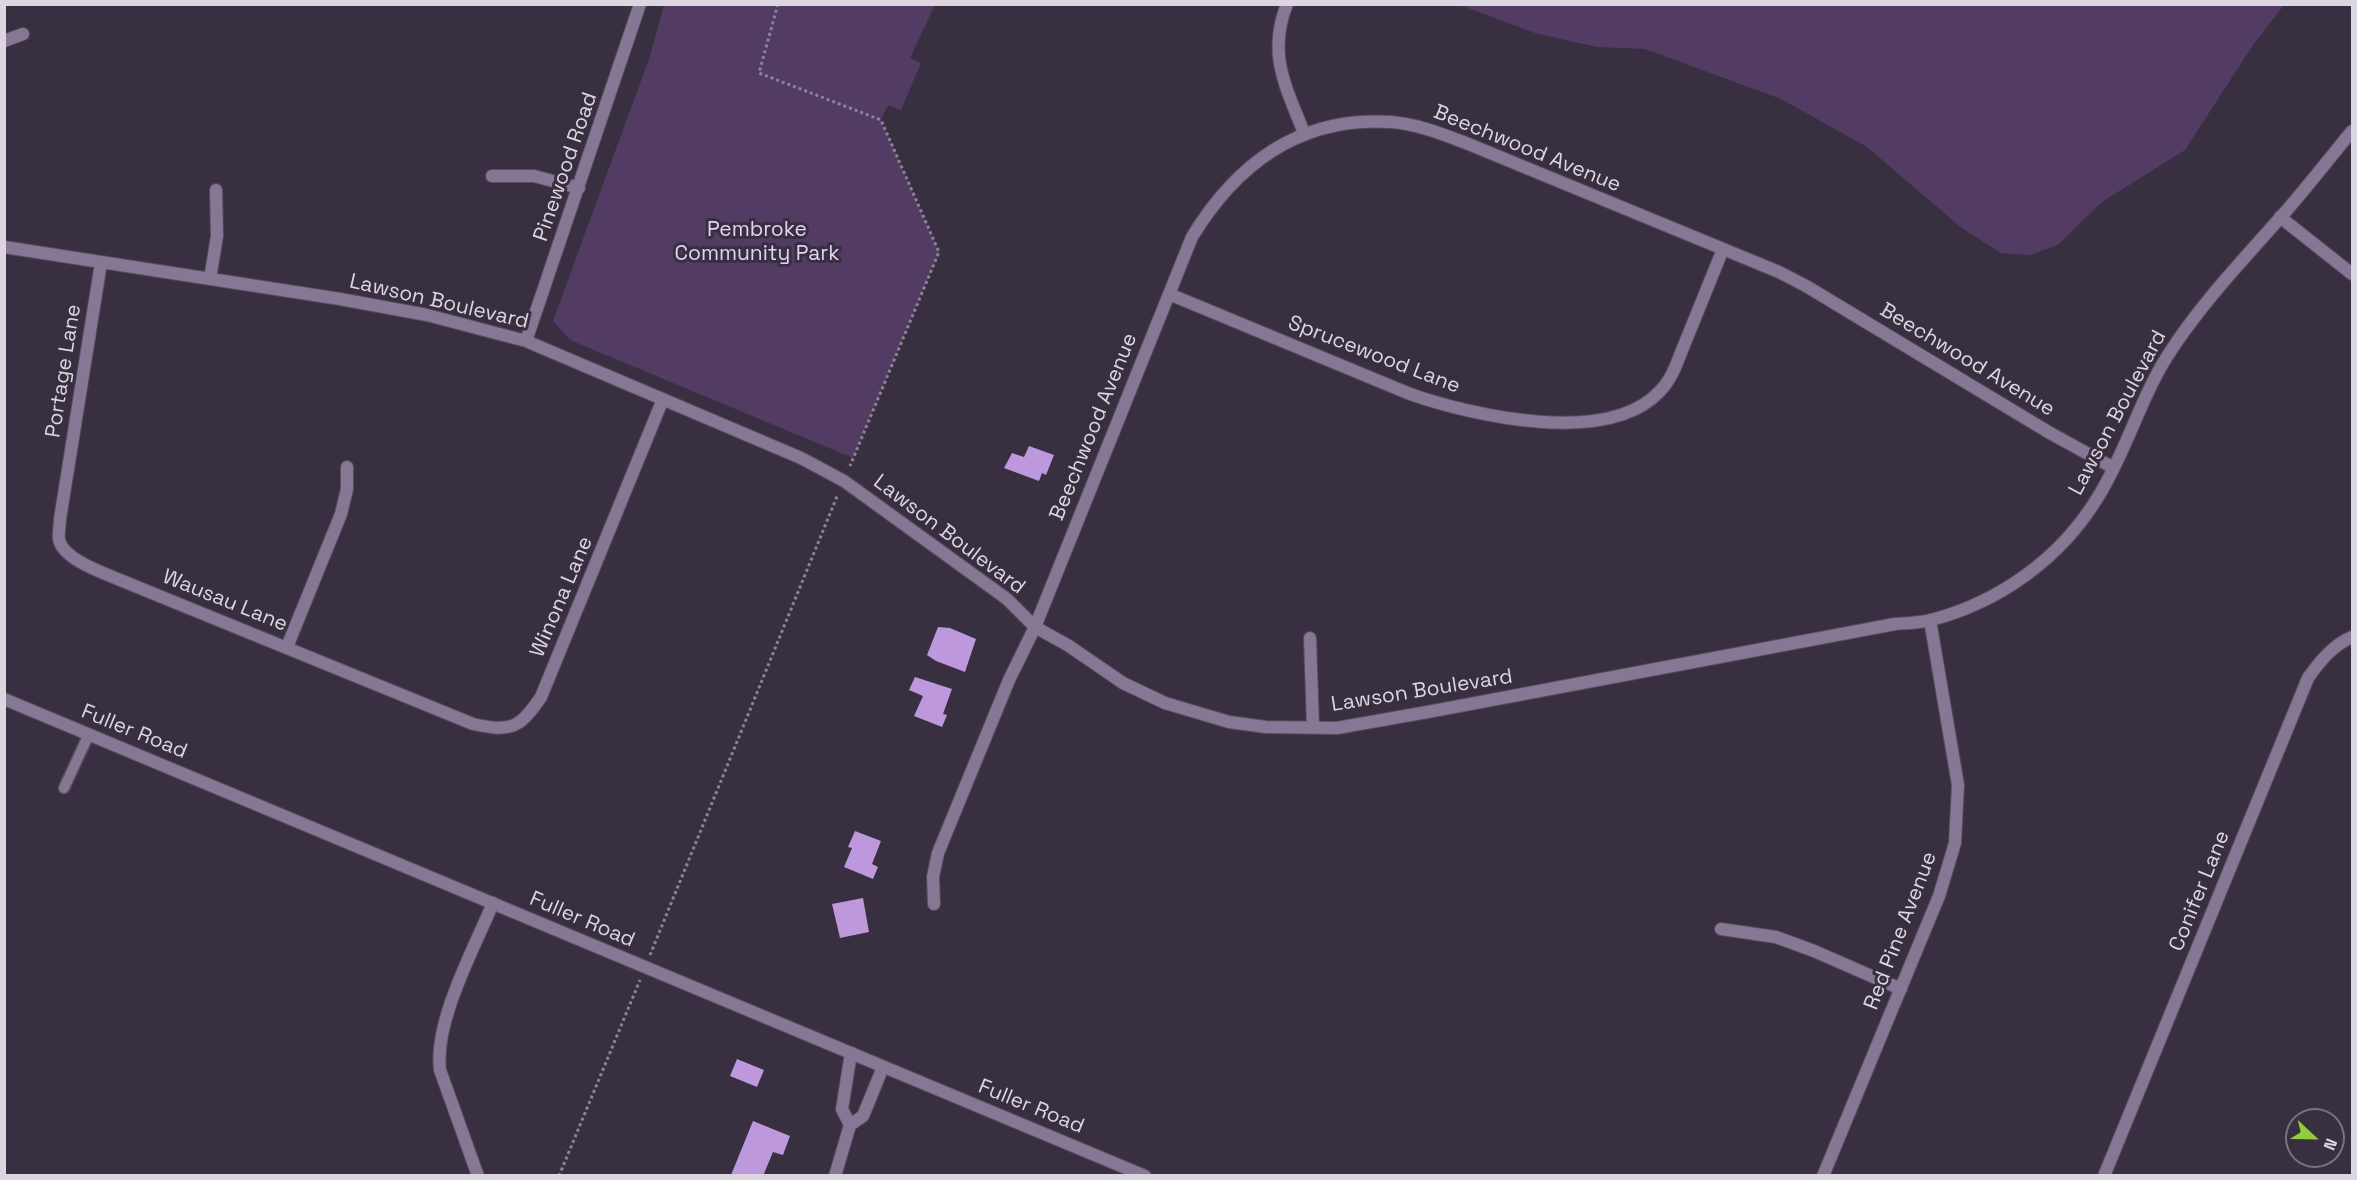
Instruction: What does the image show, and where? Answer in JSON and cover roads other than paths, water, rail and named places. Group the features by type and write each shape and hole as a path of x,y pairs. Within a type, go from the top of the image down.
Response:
{"street":[{"name":"Pinewood Road","path":"526,341 640,4"},
{"path":"1287,4 1277,36 1280,74 1304,134"},
{"path":"4,41 23,34"},
{"name":"Beechwood Avenue","path":"934,904 933,877 938,853 1009,680 1035,627 1192,237 1206,214 1237,177 1274,149 1304,134 1344,124 1379,122 1428,129 1723,249 1806,286 2050,433 2112,467"},
{"name":"Lawson Boulevard","path":"4,247 340,299 427,315 526,341 776,445 844,481 1007,599 1035,627 1069,646 1122,682 1165,703 1229,722 1266,727 1337,728 1883,626 1930,620 1999,593 2034,570 2073,533 2099,496 2167,356 2201,309 2352,131"},
{"path":"492,176 534,176 579,188"},
{"path":"210,279 217,236 216,190"},
{"path":"2280,217 2352,274"},
{"name":"Sprucewood Lane","path":"1169,294 1410,394 1442,405 1500,418 1552,422 1591,420 1631,412 1649,401 1665,385 1670,378 1723,249"},
{"name":"Portage Lane","path":"66,484 101,263"},
{"name":"Winona Lane","path":"436,710 473,724 500,729 519,723 529,714 541,697 663,399"},
{"path":"287,647 341,514 347,489 347,467"},
{"name":"Wausau Lane","path":"66,484 59,540 65,552 82,563 436,710"},
{"name":"Red Pine Avenue","path":"1823,1176 1939,896 1955,843 1958,784 1930,620"},
{"path":"1310,638 1313,727"},
{"name":"Conifer Lane","path":"2104,1176 2308,678 2327,654 2352,638"},
{"name":"Fuller Road","path":"4,699 1145,1176"},
{"path":"478,1176 440,1070 438,1055 447,1012 493,903"},
{"path":"1721,929 1776,937 1900,989"},
{"path":"850,1125 842,1110 851,1053"},
{"path":"835,1176 850,1125 863,1116 883,1067"}],"lane":[{"path":"64,788 89,734"}],"park label":[{"name":"Pembroke Community Park","path":"757,242"}]}
